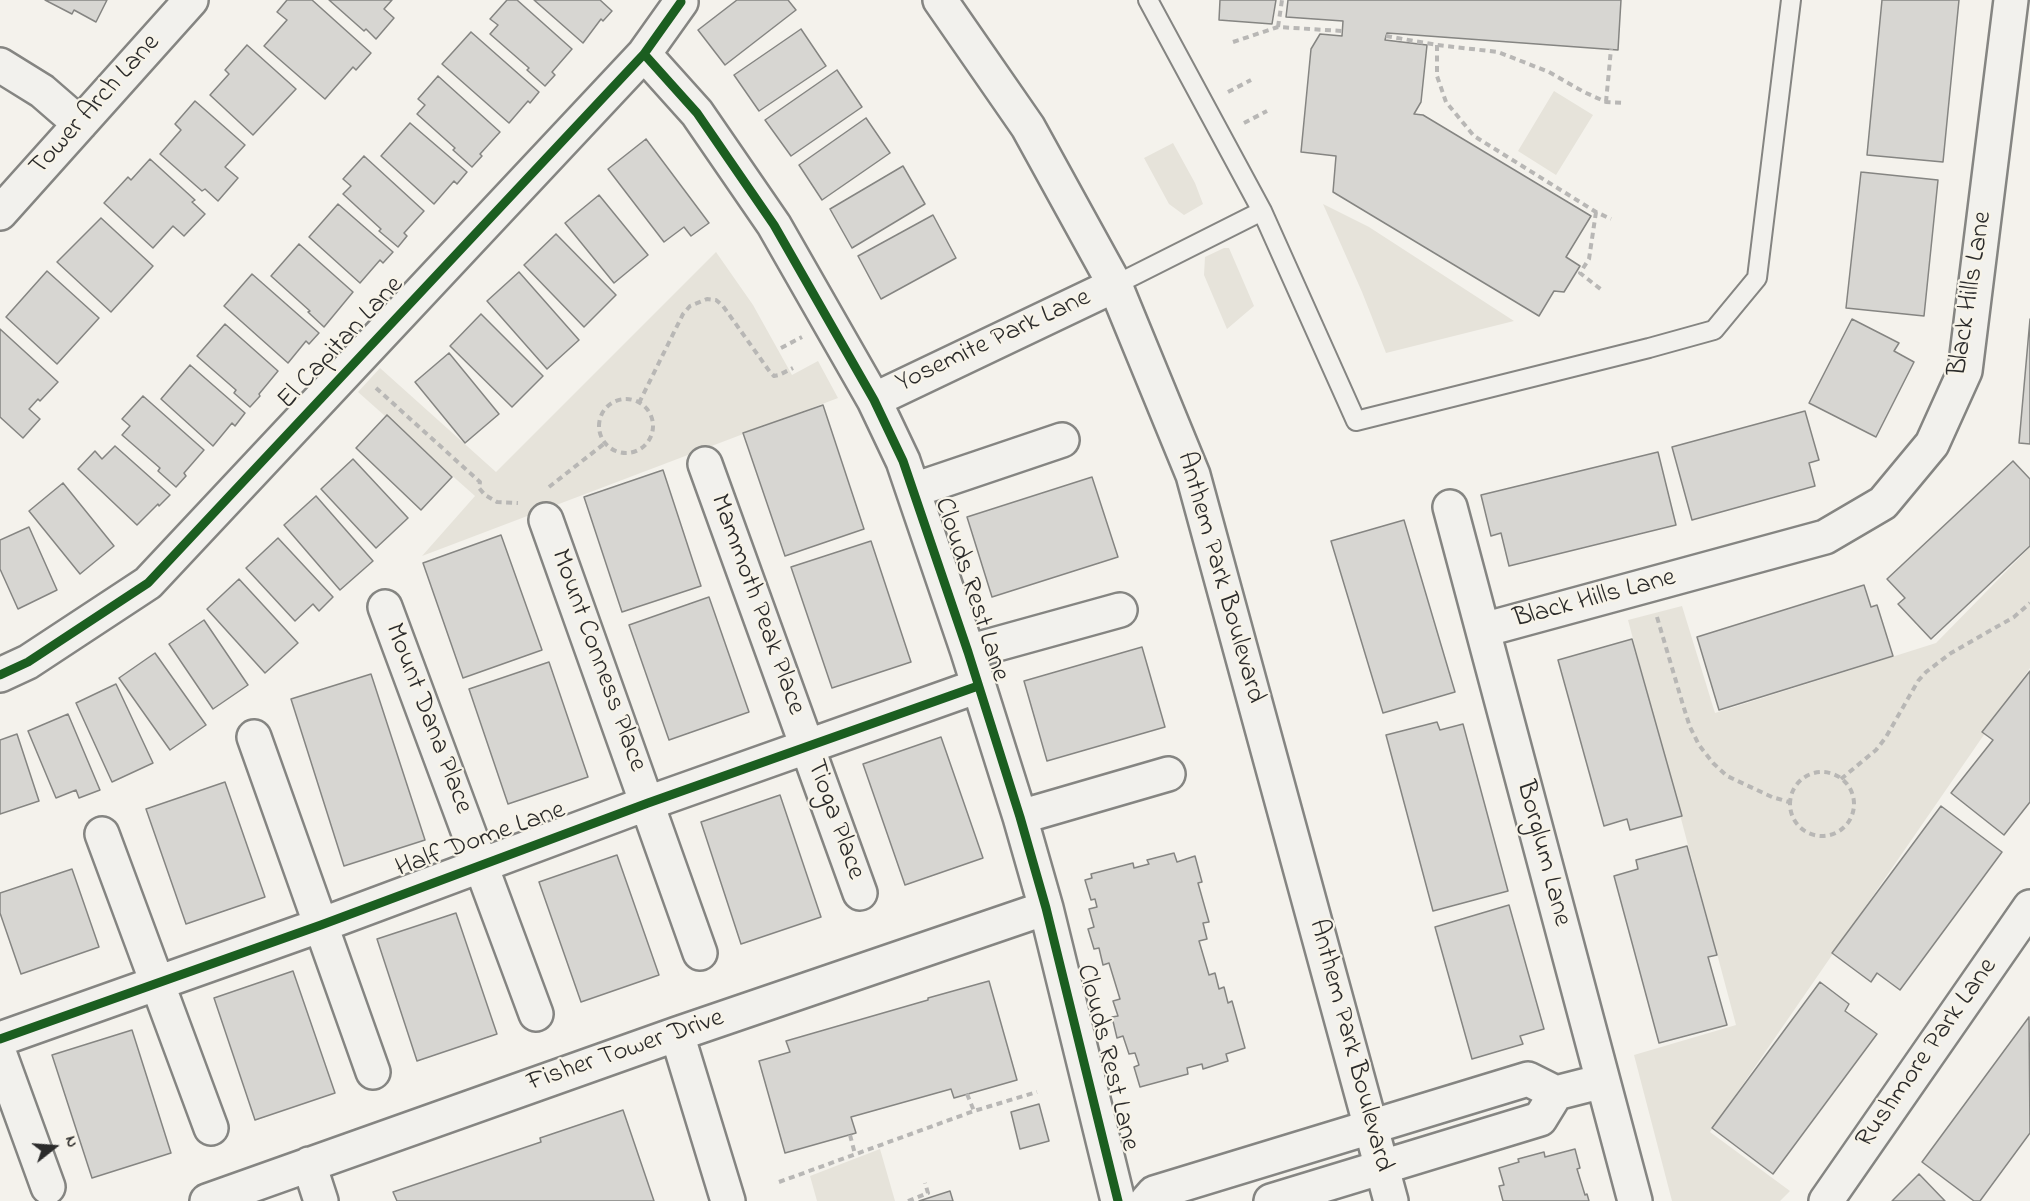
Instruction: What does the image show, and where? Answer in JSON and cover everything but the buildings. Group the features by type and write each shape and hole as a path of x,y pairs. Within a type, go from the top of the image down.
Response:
{"street":[{"name":"Tower Arch Lane","path":"0,213 191,0"},
{"name":"Anthem Park Boulevard","path":"940,0 1028,127 1115,285 1193,475 1391,1201"},
{"name":"Black Hills Lane","path":"1482,630 1825,537 1883,503 1932,444 1965,371 2011,0"},
{"name":"El Capitan Lane","path":"0,675 28,662 148,583 644,54 681,2"},
{"name":"Clouds Rest Lane","path":"644,54 697,113 774,225 874,400 903,461 968,652 1020,817 1046,908 1118,1201"},
{"path":"0,65 42,91 80,124"},
{"name":"Yosemite Park Lane","path":"874,400 1115,285"},
{"path":"914,490 1062,440"},
{"name":"Mammoth Peak Place","path":"705,464 808,747"},
{"name":"Mount Conness Place","path":"539,503 700,953"},
{"name":"Borglum Lane","path":"1450,507 1635,1201"},
{"name":"Mount Dana Place","path":"385,607 536,1014"},
{"path":"968,652 1120,610"},
{"name":"Half Dome Lane","path":"0,1039 321,925 648,803 978,687"},
{"path":"254,737 373,1072"},
{"name":"Tioga Place","path":"808,747 860,893"},
{"path":"1020,817 1168,774"},
{"path":"102,834 211,1128"},
{"name":"Rushmore Park Lane","path":"1826,1201 2030,907"},
{"name":"Fisher Tower Drive","path":"207,1201 677,1034 1046,908"},
{"path":"677,1034 728,1201"},
{"path":"0,1055 48,1187"},
{"path":"1147,1201 1154,1193 1528,1079 1556,1093 1603,1081"},
{"path":"1271,1201 1540,1119 1556,1093"},
{"path":"309,1164 321,1201"}],"lane":[{"path":"1148,0 1262,211 1356,421 1714,330 1757,278 1791,0"},
{"path":"1115,285 1262,211"}],"path":[{"path":"1278,27 1282,0"},
{"path":"1233,42 1278,27 1342,31"},
{"path":"1386,36 1498,52 1550,72 1606,102 1625,104"},
{"path":"1437,45 1437,76 1446,102 1474,136 1611,219"},
{"path":"1606,102 1611,49"},
{"path":"1596,212 1589,259 1580,273 1602,291"},
{"path":"639,403 683,314 690,306 707,299 716,300 723,306 774,376 793,368"},
{"path":"372,385 480,482 479,488 485,495 497,502 539,503 605,444"},
{"path":"623,399 639,403 646,408 652,423 652,432 644,446 636,451 620,452 605,444 599,428 603,412 608,406 623,399"},
{"path":"1648,585 1690,727 1699,744 1713,763 1727,776 1772,797 1790,802"},
{"path":"1841,779 1876,750 1918,681 1926,672 1951,653 2014,617 2030,603"},
{"path":"1818,772 1829,773 1841,779 1852,795 1853,806 1846,824 1839,831 1830,835 1810,834 1802,829 1795,821 1790,802 1792,791 1798,782 1807,775 1818,772"},
{"path":"779,1182 974,1111 1037,1092"},
{"path":"967,1094 974,1111"},
{"path":"850,1135 855,1154"},
{"path":"908,1201 928,1193 925,1183"}],"shaded area":[{"path":"1554,91 1593,115 1556,175 1518,151"},
{"path":"1173,143 1195,183 1203,204 1184,215 1169,204 1144,158"},
{"path":"1323,204 1369,227 1514,321 1386,353"},
{"path":"1229,248 1254,306 1227,329 1204,275 1205,257"},
{"path":"716,252 753,305 792,375 818,361 838,398 422,556 475,496 358,392 380,368 496,472"},
{"path":"2030,547 2030,668 1710,1132 1790,1191 1780,1201 1672,1201 1634,1055 1736,1025 1628,620 1682,606 1715,713 1936,643"},
{"path":"880,1149 895,1201 817,1201 810,1176"}],"cycle path":[{"path":"0,675 28,662 148,583 644,54 681,2"},
{"path":"644,54 697,113 774,225 874,400 903,461 968,652 1020,817 1046,908 1118,1201"},
{"path":"0,1039 321,925 648,803 978,686"}]}
